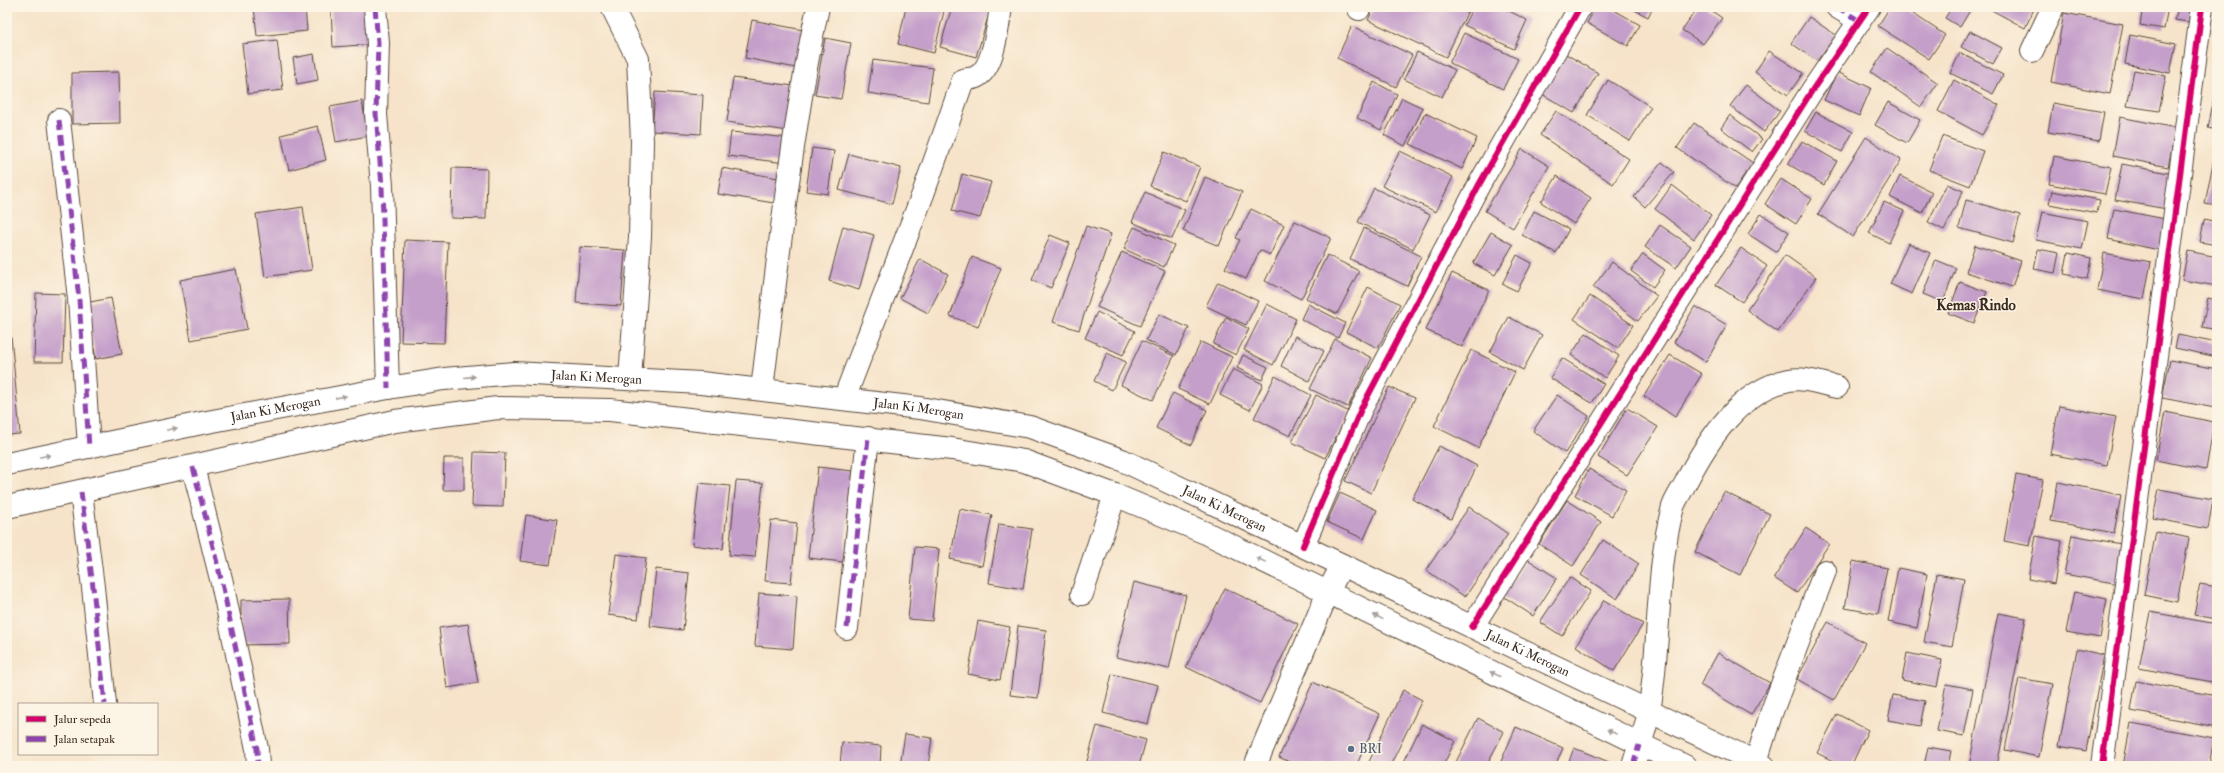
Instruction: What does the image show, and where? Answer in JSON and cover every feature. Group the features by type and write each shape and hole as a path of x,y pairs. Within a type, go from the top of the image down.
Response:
{"main road":[{"path":"375,7 378,43 376,114 382,186 388,388"},
{"path":"612,7 638,59 642,141 640,237 630,379"},
{"path":"762,389 807,58 818,7"},
{"path":"844,399 923,194 964,80 977,77 987,68 994,43 1001,7"},
{"path":"1303,546 1361,409 1480,183 1580,7"},
{"path":"1472,627 1813,89 1865,14 1836,7"},
{"path":"2032,51 2053,7"},
{"path":"2102,766 2202,7"},
{"path":"59,120 79,299 89,447"},
{"name":"Jalan Ki Merogan","path":"7,464 202,423 388,388 444,379 514,373 701,383 920,408 1030,427 1122,460 1208,499 1342,565 1760,764"},
{"path":"1632,766 1649,712 1668,533 1674,506 1700,456 1723,424 1745,402 1765,389 1790,380 1807,381 1837,387"},
{"path":"7,507 395,421 498,408 610,410 868,438 952,449 1024,461 1115,495 1208,534 1639,745 1685,766"},
{"path":"847,628 868,438"},
{"path":"193,467 222,583 257,749 258,766"},
{"path":"80,492 93,587 105,703"},
{"path":"1082,594 1115,495"},
{"path":"1255,766 1328,592 1342,565"},
{"path":"1760,764 1772,711 1826,571"}],"building":[{"path":"254,7 305,7 307,31 257,36"},
{"path":"906,7 945,7 934,53 898,44"},
{"path":"952,7 991,7 976,57 940,47"},
{"path":"1374,7 1470,7 1446,57 1368,20"},
{"path":"1473,7 1501,7 1527,20 1514,49 1464,25"},
{"path":"1596,7 1609,7 1640,25 1628,46 1587,23"},
{"path":"1629,7 1653,7 1648,17"},
{"path":"1698,7 1706,7 1722,18 1703,44 1682,30"},
{"path":"1890,7 1903,7 1945,35 1929,59 1878,26"},
{"path":"1952,7 1972,7 1960,27 1945,18"},
{"path":"1986,7 2035,7 2025,28"},
{"path":"2143,7 2168,7 2164,29 2140,25"},
{"path":"2178,7 2191,7 2188,22 2175,20"},
{"path":"374,8 376,44 333,47 331,10"},
{"path":"2064,13 2123,24 2110,94 2051,82"},
{"path":"1809,17 1836,35 1817,61 1791,43"},
{"path":"752,20 803,30 796,68 745,58"},
{"path":"1352,26 1412,55 1396,87 1337,58"},
{"path":"1970,31 2002,48 1993,64 1961,47"},
{"path":"1464,33 1518,59 1503,89 1449,63"},
{"path":"2130,35 2176,44 2170,73 2125,64"},
{"path":"825,38 851,43 841,99 815,95"},
{"path":"277,40 283,90 248,94 242,44"},
{"path":"1887,48 1938,83 1921,107 1871,72"},
{"path":"1769,51 1803,73 1788,95 1755,72"},
{"path":"1417,52 1455,70 1442,97 1404,79"},
{"path":"1960,53 2003,75 1993,94 1950,73"},
{"path":"314,54 318,80 297,84 293,58"},
{"path":"1566,54 1598,73 1574,113 1542,94"},
{"path":"873,60 933,68 928,102 868,93"},
{"path":"2134,70 2166,76 2159,111 2127,106"},
{"path":"119,72 120,123 72,124 72,73"},
{"path":"1837,72 1871,88 1859,116 1824,100"},
{"path":"733,78 794,86 788,131 727,122"},
{"path":"1608,80 1651,107 1630,141 1587,115"},
{"path":"1954,80 1999,105 1982,135 1938,111"},
{"path":"1374,82 1397,94 1381,130 1357,118"},
{"path":"1746,85 1780,111 1764,132 1730,106"},
{"path":"2217,87 2217,130 2208,128"},
{"path":"655,92 703,95 701,134 652,131"},
{"path":"1402,98 1423,108 1405,146 1384,135"},
{"path":"362,101 368,136 336,142 330,107"},
{"path":"1888,102 1920,120 1907,143 1875,125"},
{"path":"2053,103 2104,112 2099,141 2048,132"},
{"path":"1556,111 1629,159 1613,184 1540,135"},
{"path":"1816,112 1853,132 1842,152 1805,131"},
{"path":"1425,113 1477,138 1462,169 1410,144"},
{"path":"1730,115 1762,139 1752,152 1721,128"},
{"path":"2120,117 2176,128 2168,167 2113,156"},
{"path":"1694,123 1753,163 1735,188 1677,148"},
{"path":"318,126 326,160 289,170 281,135"},
{"path":"731,132 789,138 786,163 728,156"},
{"path":"1942,136 1983,151 1970,186 1929,170"},
{"path":"1866,137 1901,160 1853,237 1818,214"},
{"path":"1802,141 1837,161 1824,185 1788,164"},
{"path":"2217,147 2217,206 2205,204"},
{"path":"812,148 834,151 828,194 806,191"},
{"path":"1522,149 1549,166 1513,228 1485,211"},
{"path":"1400,151 1453,177 1436,212 1382,186"},
{"path":"1164,152 1200,167 1186,201 1150,186"},
{"path":"849,154 901,168 892,204 839,190"},
{"path":"2054,156 2111,167 2105,194 2049,184"},
{"path":"1662,162 1674,172 1645,207 1634,197"},
{"path":"2122,164 2173,174 2167,209 2115,200"},
{"path":"452,168 487,169 486,219 451,218"},
{"path":"722,168 778,178 774,203 718,194"},
{"path":"962,174 991,182 980,218 952,211"},
{"path":"1557,176 1591,198 1574,224 1541,202"},
{"path":"1900,176 1932,192 1922,213 1890,197"},
{"path":"1205,177 1242,192 1219,246 1183,231"},
{"path":"1781,179 1812,199 1796,224 1765,204"},
{"path":"1947,184 1963,191 1944,230 1928,222"},
{"path":"1672,185 1711,215 1694,239 1655,209"},
{"path":"1374,188 1430,215 1413,249 1358,222"},
{"path":"2052,191 2100,200 2097,213 2049,204"},
{"path":"1145,192 1185,210 1172,239 1132,222"},
{"path":"1966,200 2020,215 2013,243 1959,228"},
{"path":"1884,202 1904,211 1889,243 1869,233"},
{"path":"303,207 312,270 265,277 256,214"},
{"path":"1251,209 1284,225 1270,255 1260,250 1246,279 1225,268 1240,240 1236,238"},
{"path":"2114,209 2165,219 2159,250 2108,239"},
{"path":"1534,211 1569,229 1556,253 1522,235"},
{"path":"2042,212 2088,221 2082,249 2036,240"},
{"path":"1761,214 1789,232 1776,252 1748,234"},
{"path":"2204,220 2217,223 2217,245 2200,242"},
{"path":"1295,221 1331,238 1301,299 1265,281"},
{"path":"1660,225 1691,246 1676,268 1645,247"},
{"path":"843,226 874,235 859,290 829,281"},
{"path":"1086,226 1111,234 1079,330 1053,322"},
{"path":"1134,227 1174,245 1164,267 1124,249"},
{"path":"1364,228 1421,256 1407,286 1350,259"},
{"path":"1491,232 1513,245 1495,275 1473,263"},
{"path":"1050,235 1070,243 1051,288 1032,280"},
{"path":"405,240 448,242 444,343 401,342"},
{"path":"1908,243 1930,253 1912,294 1890,284"},
{"path":"1975,245 2021,261 2012,287 1966,272"},
{"path":"580,247 625,250 621,306 576,303"},
{"path":"1741,248 1767,266 1742,302 1716,285"},
{"path":"2038,249 2059,253 2055,273 2034,269"},
{"path":"2188,251 2217,257 2217,286 2182,280"},
{"path":"1122,252 1165,271 1140,326 1097,307"},
{"path":"2068,253 2091,258 2087,279 2064,274"},
{"path":"2104,253 2151,262 2144,299 2097,290"},
{"path":"1643,254 1665,270 1653,287 1631,271"},
{"path":"1327,255 1359,271 1337,314 1306,298"},
{"path":"1517,255 1532,263 1517,291 1502,284"},
{"path":"1785,255 1816,277 1778,332 1747,310"},
{"path":"972,257 1001,268 978,327 950,316"},
{"path":"920,259 948,274 928,313 900,298"},
{"path":"1936,260 1956,268 1943,302 1923,294"},
{"path":"1612,262 1657,296 1638,321 1593,287"},
{"path":"236,269 247,329 191,340 180,280"},
{"path":"1452,273 1489,290 1462,347 1426,330"},
{"path":"1218,282 1258,301 1246,325 1206,306"},
{"path":"1960,282 1987,292 1974,323 1948,313"},
{"path":"1368,287 1400,304 1378,348 1346,332"},
{"path":"36,293 65,294 63,362 34,362"},
{"path":"1590,296 1633,325 1618,348 1574,319"},
{"path":"111,298 122,354 96,359 85,303"},
{"path":"2208,298 2217,300 2217,330 2202,327"},
{"path":"1267,304 1296,319 1273,365 1244,350"},
{"path":"1308,304 1345,323 1338,338 1301,319"},
{"path":"1695,306 1727,325 1706,362 1674,342"},
{"path":"1097,312 1135,331 1123,355 1085,338"},
{"path":"1159,314 1189,328 1176,355 1146,340"},
{"path":"1226,317 1249,329 1236,355 1213,344"},
{"path":"1509,317 1542,335 1523,370 1490,352"},
{"path":"1586,333 1619,356 1605,378 1571,355"},
{"path":"2178,335 2217,343 2217,357 2175,348"},
{"path":"11,336 20,434 7,435 7,337"},
{"path":"1295,336 1324,351 1309,381 1281,366"},
{"path":"1335,339 1372,358 1348,407 1310,389"},
{"path":"1142,341 1174,356 1153,400 1121,385"},
{"path":"1201,342 1232,357 1210,404 1178,389"},
{"path":"1471,350 1515,372 1478,448 1434,426"},
{"path":"1107,353 1126,362 1112,390 1094,381"},
{"path":"1243,355 1268,367 1262,380 1237,368"},
{"path":"1670,355 1702,374 1675,417 1644,396"},
{"path":"1562,358 1604,384 1592,403 1550,378"},
{"path":"2170,360 2217,369 2215,408 2162,398"},
{"path":"1233,369 1263,384 1250,410 1220,395"},
{"path":"1275,376 1311,395 1290,436 1254,418"},
{"path":"1389,387 1415,398 1371,493 1345,481"},
{"path":"1173,393 1207,410 1191,445 1156,428"},
{"path":"1316,395 1349,412 1325,458 1292,442"},
{"path":"1557,395 1589,416 1565,453 1533,431"},
{"path":"2059,406 2116,417 2107,465 2050,454"},
{"path":"1627,408 1658,427 1627,475 1598,457"},
{"path":"2165,412 2214,422 2206,470 2156,460"},
{"path":"1439,446 1477,466 1451,519 1412,499"},
{"path":"474,452 505,453 503,507 472,506"},
{"path":"444,458 464,458 464,490 443,490"},
{"path":"818,467 853,471 843,562 808,558"},
{"path":"1589,469 1626,490 1612,516 1575,495"},
{"path":"2016,475 2043,480 2030,546 2004,541"},
{"path":"736,481 763,483 755,557 729,555"},
{"path":"2058,482 2121,495 2114,533 2051,521"},
{"path":"699,483 730,486 723,549 692,545"},
{"path":"2159,489 2213,499 2208,529 2153,518"},
{"path":"1724,492 1770,514 1740,575 1695,552"},
{"path":"1340,493 1377,510 1364,539 1327,522"},
{"path":"1567,500 1601,522 1573,566 1539,544"},
{"path":"1469,507 1508,534 1465,597 1426,570"},
{"path":"960,509 992,515 982,566 950,559"},
{"path":"526,515 557,520 550,565 520,561"},
{"path":"771,520 797,523 791,583 765,581"},
{"path":"999,524 1032,529 1023,589 989,583"},
{"path":"1806,528 1829,544 1797,593 1774,578"},
{"path":"2156,531 2189,538 2177,602 2144,595"},
{"path":"2072,535 2127,545 2119,584 2064,574"},
{"path":"2036,536 2062,541 2054,584 2028,579"},
{"path":"1603,540 1639,564 1617,599 1581,575"},
{"path":"915,547 939,549 932,621 908,619"},
{"path":"616,554 646,558 638,619 608,615"},
{"path":"1527,559 1557,578 1533,616 1503,596"},
{"path":"1853,561 1887,568 1878,614 1845,608"},
{"path":"1898,568 1927,574 1917,628 1888,622"},
{"path":"656,569 689,573 683,630 650,626"},
{"path":"1937,574 1964,579 1952,647 1924,642"},
{"path":"1570,577 1591,591 1562,636 1540,622"},
{"path":"1134,582 1186,595 1169,669 1116,657"},
{"path":"2200,584 2217,587 2217,619 2194,615"},
{"path":"1225,588 1298,624 1260,703 1186,667"},
{"path":"2074,592 2107,599 2100,638 2066,632"},
{"path":"759,593 797,596 793,649 755,646"},
{"path":"289,599 290,644 241,645 241,600"},
{"path":"1604,600 1643,624 1614,671 1576,646"},
{"path":"2150,612 2217,624 2217,683 2139,668"},
{"path":"1998,613 2026,618 1997,766 1969,766"},
{"path":"978,621 1010,627 1000,680 968,674"},
{"path":"1828,622 1865,643 1834,700 1797,679"},
{"path":"468,624 478,683 447,688 439,628"},
{"path":"1018,626 1046,630 1038,698 1010,695"},
{"path":"2077,649 2104,655 2086,751 2059,746"},
{"path":"1718,653 1770,683 1751,715 1700,685"},
{"path":"1907,653 1942,660 1937,687 1902,680"},
{"path":"1112,674 1158,685 1148,724 1103,713"},
{"path":"2019,678 2053,684 2039,757 2005,750"},
{"path":"2136,681 2217,696 2217,727 2131,711"},
{"path":"1313,682 1380,714 1356,766 1298,766 1279,757"},
{"path":"1946,684 1973,689 1964,736 1937,731"},
{"path":"1403,690 1422,700 1390,766 1367,766"},
{"path":"1893,695 1925,701 1920,726 1888,720"},
{"path":"1837,714 1868,730 1851,766 1843,766 1817,753"},
{"path":"1478,718 1504,732 1486,766 1454,766"},
{"path":"2131,723 2214,738 2209,766 2123,766"},
{"path":"1422,724 1455,741 1443,766 1402,766"},
{"path":"1097,726 1146,740 1139,766 1104,766 1087,761"},
{"path":"1516,727 1563,748 1555,766 1499,766"},
{"path":"905,734 932,738 928,766 900,766"},
{"path":"842,742 881,746 880,766 840,766"},
{"path":"1928,747 1951,751 1948,766 1924,766"},
{"path":"1574,748 1614,764 1613,766 1567,766"}],"marked path":[{"path":"375,7 378,43 376,114 382,186 388,388"},
{"path":"1837,7 1860,21"},
{"path":"59,120 79,299 89,447"},
{"path":"847,628 868,438"},
{"path":"193,467 222,583 257,749 258,766"},
{"path":"81,492 93,587 105,703"},
{"path":"1633,766 1639,745"}],"cycle path":[{"path":"1303,546 1361,409 1480,183 1580,7"},
{"path":"1472,627 1813,89 1869,7"},
{"path":"2102,766 2202,7"}],"place":[{"name":"BRI","path":"1351,749"}],"district":[{"name":"Kemas Rindo","path":"1976,305"}]}
